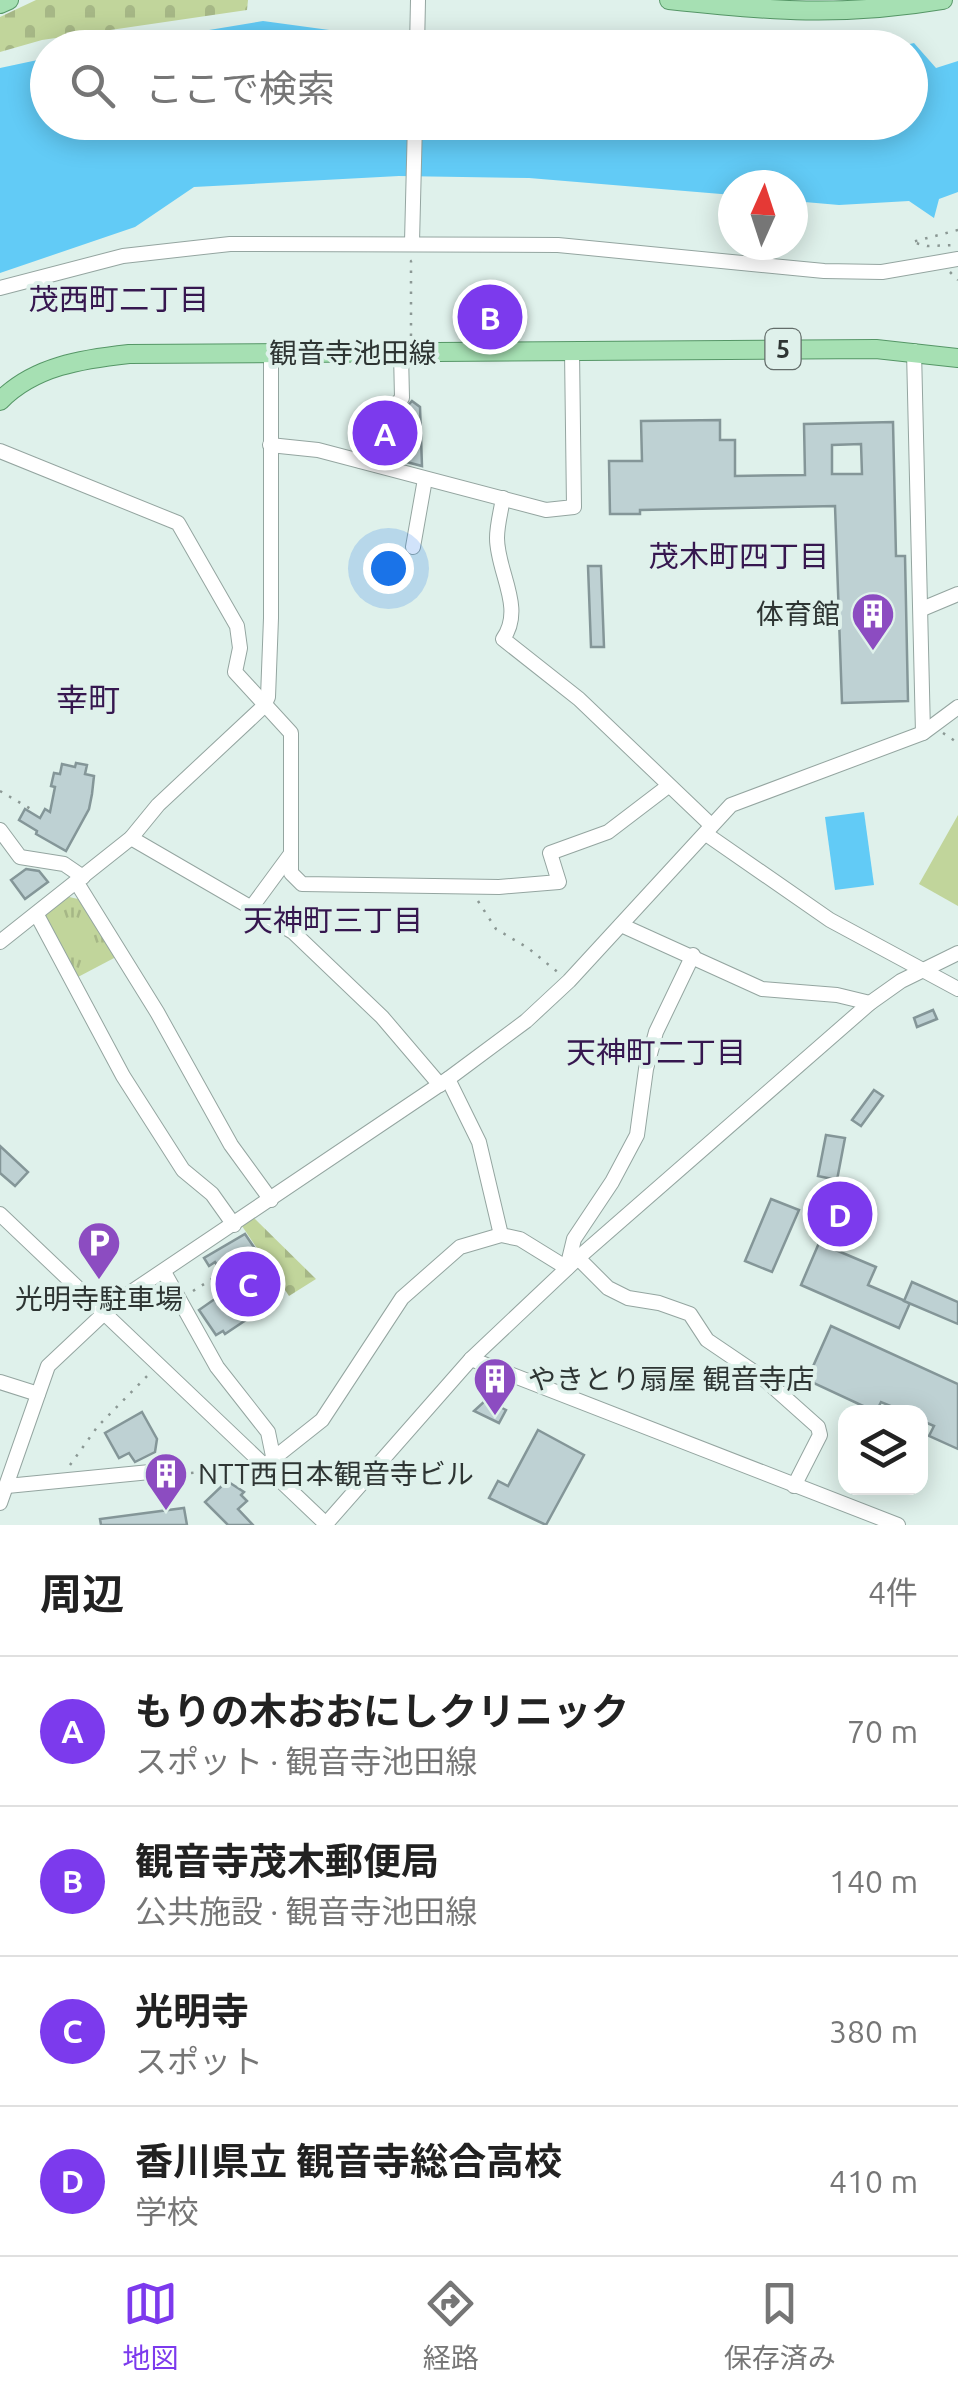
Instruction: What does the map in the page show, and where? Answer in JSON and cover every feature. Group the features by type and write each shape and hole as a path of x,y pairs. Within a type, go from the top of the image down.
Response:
{"main road":[{"path":"0,4 9,0"},
{"path":"669,0 778,12 944,0"},
{"name":"観音寺池田線","path":"0,401 30,378 76,361 129,354 914,351 958,358"}],"street":[{"path":"417,30 418,0"},
{"path":"412,242 415,140"},
{"path":"0,288 123,256 188,248 412,242 602,247 824,271 882,272 958,259"},
{"path":"270,444 361,460 546,510 574,507 572,350"},
{"path":"914,351 929,730"},
{"path":"0,942 131,838 158,806 264,706 268,697 272,618 271,353"},
{"path":"361,460 362,441 402,398 406,353"},
{"path":"0,450 178,522 237,626 240,648 234,672 291,733 291,872 302,884 470,887 559,882 550,853 608,832 667,786"},
{"path":"413,548 425,479"},
{"path":"503,498 496,539 512,609 512,626 503,639 579,700 709,830 830,920 958,988"},
{"path":"922,610 958,594"},
{"path":"0,1503 48,1366 132,1289 271,1200 526,1021 569,981 731,806 929,730 958,707"},
{"path":"0,830 20,857 64,864 80,880 231,1145 271,1200"},
{"path":"131,838 293,932 382,1016 444,1082 479,1142 501,1235"},
{"path":"251,908 291,854"},
{"path":"37,915 133,1092 183,1170 212,1194 234,1225"},
{"path":"621,924 762,989 837,995 870,1003"},
{"path":"0,1214 158,1365 269,1463 326,1525 471,1359 573,1263 870,1003 921,970 958,953"},
{"path":"573,1263 574,1238 612,1182 637,1135 646,1069 656,1032 693,956"},
{"path":"269,1463 322,1420 402,1298 460,1247 501,1235 520,1239 573,1263 628,1298 658,1302 690,1314 707,1340 763,1378 818,1427 820,1435 794,1486"},
{"path":"164,1272 217,1367 268,1432 269,1463"},
{"path":"471,1359 898,1525"},
{"path":"0,1382 38,1394"},
{"path":"10,1479 64,1480 150,1472 176,1475"}],"path":[{"path":"958,230 912,242 927,246 958,244"},
{"path":"406,353 411,261 424,255"},
{"path":"929,730 958,743"},
{"path":"0,791 36,812"},
{"path":"470,887 496,930 528,948 569,981"},
{"path":"178,1300 220,1274"},
{"path":"64,1480 66,1470 98,1426 158,1365"},
{"path":"176,1475 269,1463"}],"green space":[{"path":"36,0 248,0 247,10 110,30 30,30 30,43 0,52 0,17"},
{"path":"958,815 958,906 919,884"},
{"path":"65,896 78,899 116,957 78,977 45,917 46,911"},
{"path":"254,1218 316,1279 289,1296 242,1226"}],"water":[{"path":"263,21 329,30 209,30"},
{"path":"928,59 936,68 958,61 958,192 939,199 934,218 909,201 839,205 808,202 808,170 718,170 718,194 529,178 399,176 194,187 135,227 0,273 0,68 30,62 30,140 928,140"},
{"path":"864,812 874,885 835,890 825,817"}],"building":[{"path":"478,302 502,303 501,333 477,332"},
{"path":"412,401 420,407 422,466 372,453 372,445"},
{"path":"720,420 720,440 735,440 735,476 805,475 804,424 893,422 896,556 905,556 908,701 842,703 835,506 610,514 609,461 642,461 641,421","holes":["861,444 862,474 832,474 832,445"]},
{"path":"588,566 601,566 604,647 591,647"},
{"path":"76,763 87,765 85,774 94,776 92,794 89,809 66,851 19,820 25,809 40,818 45,809 50,812 54,773 60,774 62,764 75,767"},
{"path":"26,869 39,871 48,882 25,899 11,880"},
{"path":"933,1010 937,1019 917,1027 914,1018"},
{"path":"874,1090 883,1096 861,1126 852,1120"},
{"path":"826,1135 845,1138 837,1180 818,1176"},
{"path":"0,1146 28,1172 15,1186 0,1173"},
{"path":"771,1199 799,1210 772,1272 745,1261"},
{"path":"245,1234 266,1265 259,1269 279,1298 225,1334 223,1331 216,1335 199,1310 222,1294 219,1289 229,1283 215,1262 209,1266 204,1258"},
{"path":"819,1243 876,1267 868,1285 910,1303 899,1328 801,1285"},
{"path":"912,1282 958,1302 958,1324 904,1301"},
{"path":"831,1326 958,1384 958,1449 929,1436 934,1426 928,1423 928,1405 861,1405 807,1380"},
{"name":"やきとり扇屋 観音寺店","path":"486,1400 506,1410 499,1423 474,1411"},
{"path":"142,1412 157,1439 155,1452 135,1462 129,1453 119,1458 105,1433"},
{"path":"538,1430 584,1455 546,1525 489,1498 498,1481 508,1486"},
{"path":"227,1481 244,1492 241,1495 247,1501 238,1509 253,1525 228,1525 205,1502"},
{"name":"NTT西日本観音寺ビル","path":"184,1508 187,1525 101,1525 100,1519"}],"place":[{"name":"観音寺茂木郵便局","path":"490,317"},
{"name":"もりの木おおにしクリニック","path":"385,433"},
{"name":"体育館","path":"873,652"},
{"name":"香川県立 観音寺総合高校","path":"840,1214"},
{"name":"光明寺駐車場","path":"99,1281"},
{"name":"光明寺","path":"248,1284"},
{"name":"やきとり扇屋 観音寺店","path":"495,1417"},
{"name":"NTT西日本観音寺ビル","path":"166,1512"}],"district":[{"name":"茂西町二丁目","path":"119,300"},
{"name":"茂木町四丁目","path":"739,557"},
{"name":"幸町","path":"88,700"},
{"name":"天神町三丁目","path":"333,921"},
{"name":"天神町二丁目","path":"656,1053"}]}
